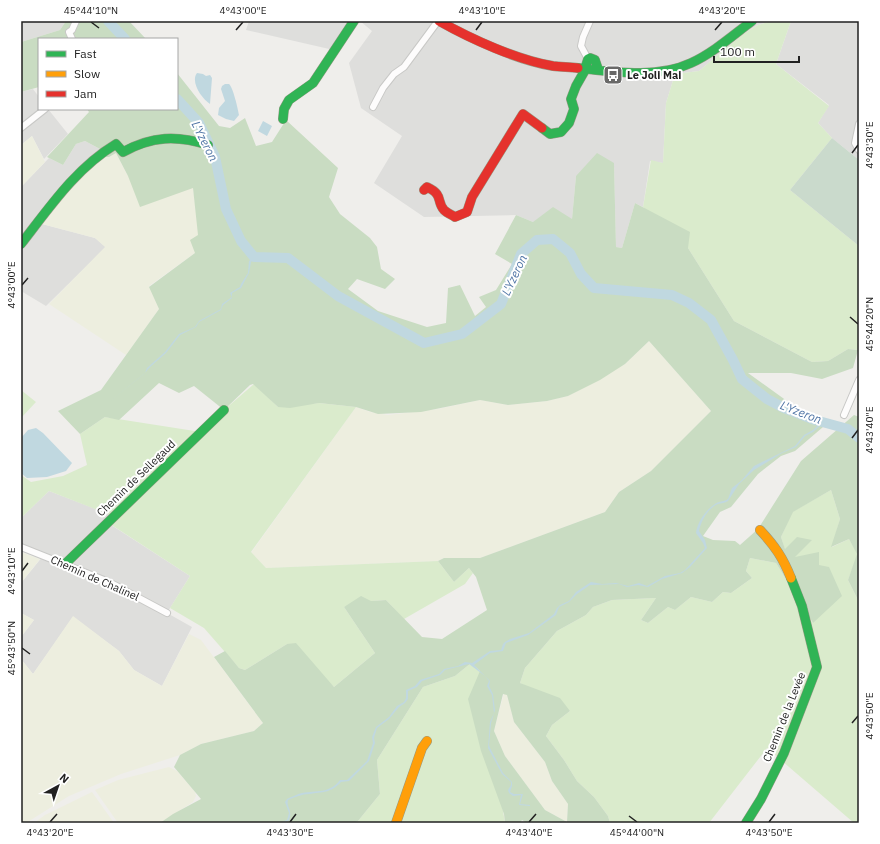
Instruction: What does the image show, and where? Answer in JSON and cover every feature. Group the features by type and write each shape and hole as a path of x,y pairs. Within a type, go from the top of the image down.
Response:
{"street":[{"path":"72,38 69,32 72,30 76,21"},
{"path":"283,118 284,109 289,100 313,83 354,21"},
{"path":"373,107 383,88 394,74 404,67 439,21 465,35 521,57 547,64 646,73 680,67 703,57 752,21"},
{"path":"588,59 581,46 590,21"},
{"path":"588,59 590,58 595,60 598,69"},
{"path":"424,190 428,187 439,194 442,209 455,218 467,212 472,197 524,114 550,134 561,132 569,123 574,109 571,100 576,86 584,72 588,59"},
{"path":"21,128 44,110"},
{"path":"859,124 855,143 859,150"},
{"path":"21,244 73,179 106,150 116,144 123,152 140,144 161,138 200,142 208,146"},
{"path":"844,415 859,380"},
{"name":"Chemin de Sellegaud","path":"65,564 224,410"},
{"name":"Chemin de la Levée","path":"746,823 761,798 784,753 817,667 802,606 784,561 774,545 760,530"},
{"name":"Chemin de Chalinel","path":"21,547 120,587 167,613"},
{"path":"396,823 422,748 427,741"}],"shaded area":[{"path":"21,21 66,21 60,30 21,42"},
{"path":"249,21 358,21 338,51 246,30"},
{"path":"360,21 772,21 758,25 743,34 699,71 675,74 666,103 663,163 650,161 643,207 635,203 622,248 616,247 614,164 576,176 572,219 533,222 516,215 424,217 374,183 402,136 361,108 349,63 372,31"},
{"path":"791,21 859,21 859,160 832,138 818,123 829,105 776,64"},
{"path":"33,89 38,96 38,110 49,110 68,134 44,159 32,136 21,145 21,92"},
{"path":"32,136 45,162 21,187 21,145"},
{"path":"85,141 100,149 102,157 42,224 95,238 106,247 46,306 21,291 21,187 49,158 63,165 76,144"},
{"path":"116,153 128,176 193,188 199,236 195,253 149,286 159,309 126,355 49,304 105,247 95,238 42,224 76,179 102,157 109,157"},
{"path":"649,341 711,411 651,471 619,492 605,512 480,558 444,558 438,561 266,568 251,553 356,407 370,412 388,415 438,409 480,400 508,405 547,401 568,396 625,364"},
{"path":"49,491 114,516 108,523 190,576 167,613 192,627 162,686 134,670 119,651 73,617 33,674 21,659 21,637 34,620 21,613 21,583 43,556 21,547 21,518"},
{"path":"21,552 40,559 21,583"},
{"path":"21,613 34,620 21,637"},
{"path":"73,616 119,651 134,670 162,686 189,634 201,640 263,723 254,731 201,744 180,755 121,774 69,796 26,823 21,823 21,659 33,674"},
{"path":"504,693 507,695 514,722 545,762 552,781 568,804 567,822 545,810 505,756 494,731"},
{"path":"169,767 177,771 195,792 196,796 193,802 160,823 118,823 95,790 118,780"},
{"path":"92,792 114,823 34,823 45,815"}],"green space":[{"path":"66,21 129,21 145,38 38,38 38,87 21,92 21,42 60,30"},
{"path":"772,21 791,21 776,64 829,106 818,123 832,138 790,190 859,246 859,350 848,349 828,361 812,362 734,321 688,248 643,207 651,160 663,163 666,103 675,74 699,71 743,34 758,25"},
{"path":"178,74 219,126 230,128 245,118 256,146 272,142 286,120 338,168 329,197 340,214 370,238 377,247 381,269 395,279 385,289 357,279 348,289 378,311 427,327 446,323 448,288 460,285 475,316 486,307 479,297 496,290 512,264 495,254 516,215 533,222 553,207 572,219 576,176 597,153 614,163 616,247 622,248 635,203 690,232 688,248 734,321 812,362 828,361 848,349 858,350 853,368 822,379 791,373 748,373 823,427 795,451 781,456 758,474 731,507 720,512 703,536 713,540 735,541 740,545 758,529 801,461 854,415 859,417 859,602 848,580 857,554 849,539 831,547 840,519 831,490 793,512 781,537 785,549 797,537 812,540 795,557 819,552 819,565 829,567 842,596 813,623 776,563 750,558 746,571 752,578 731,593 723,592 712,602 691,597 675,610 668,607 648,623 641,620 656,598 612,600 593,607 586,615 557,631 525,668 520,683 560,698 570,711 552,725 546,736 564,760 577,781 594,797 608,816 610,823 527,823 522,820 520,823 505,823 504,814 481,751 468,699 480,671 471,663 455,676 423,687 377,760 380,794 358,821 353,823 160,823 201,799 174,767 180,755 201,744 254,731 263,723 214,657 225,651 239,668 245,670 287,644 296,643 334,687 375,653 344,607 361,596 371,601 386,600 422,637 442,639 487,610 476,577 469,568 454,582 438,561 444,558 480,558 605,512 619,492 651,471 711,411 649,341 625,364 600,380 568,396 547,401 508,405 480,400 421,412 378,414 356,407 319,403 290,408 278,407 253,384 250,385 224,410 194,386 179,393 159,383 119,420 105,417 80,434 58,411 101,390 159,309 149,287 195,253 190,240 198,235 193,188 140,207 128,176 116,153 109,157 102,157 100,149 85,141 76,144 63,165 47,157 89,112 88,110 178,110","holes":["503,694 507,695 514,722 545,762 552,781 568,804 567,822 545,810 505,756 494,731"]},
{"path":"832,138 859,160 859,246 790,190"},
{"path":"254,384 278,407 319,403 356,407 251,552 266,568 438,561 454,582 469,568 473,573 465,584 404,619 386,600 371,601 344,607 375,653 334,687 287,644 245,670 239,668 204,628 170,608 190,576 107,522 113,516 49,491 21,518 21,475 31,482 63,476 87,465 80,434 105,417 201,432"},
{"path":"21,390 36,402 21,418"},
{"path":"831,490 840,519 832,547 849,539 858,554 848,580 859,602 859,823 854,823 767,748 709,823 610,823 608,816 594,797 577,781 564,760 546,736 552,725 570,711 520,683 525,668 557,631 586,615 593,607 612,600 656,598 641,620 648,623 668,607 675,610 691,597 712,602 723,592 731,593 752,578 746,571 750,558 776,563 813,623 819,565 794,557 811,540 785,550 781,537 792,512"},
{"path":"471,663 480,671 505,823 353,823 358,821 380,794 377,760 423,687 455,676"}],"water":[{"path":"197,73 206,76 210,75 212,78 210,104 198,90 195,81"},
{"path":"225,84 229,84 231,86 234,94 239,115 234,121 218,115 219,108 225,101 221,89"},
{"path":"263,121 272,126 267,136 258,131"},
{"path":"255,257 251,262 249,273 241,288 232,293 232,297 230,293 240,287 248,273 249,261"},
{"path":"232,297 223,305 221,310 199,322 196,327 180,335 166,353 145,373 147,368 165,352 179,334 195,327 199,321 221,309 222,304"},
{"path":"824,422 813,432 805,436 796,447 782,453 754,470 739,484 728,501 711,508 703,519 699,531 705,540 707,548 690,567 682,573 662,579 648,587 638,585 627,587 619,584 590,585 569,602 559,607 556,615 528,635 506,643 503,651 490,653 474,665 485,676 469,664 445,670 440,675 422,681 417,687 408,691 408,699 405,703 399,707 389,719 377,728 374,738 375,743 369,761 349,781 341,782 334,788 326,791 288,800 290,811 289,820 284,823 279,823 287,820 289,813 285,802 287,799 300,793 322,791 332,788 340,780 347,780 367,761 373,743 372,737 376,727 389,717 397,706 404,702 406,698 406,690 415,686 420,680 439,674 444,669 458,666 465,662 472,663 490,651 501,650 505,642 529,633 554,614 560,605 569,601 576,592 591,582 602,584 616,583 628,586 639,583 647,586 665,576 680,573 685,570 705,548 696,533 698,524 707,511 715,504 728,499 732,488 741,481 754,466 795,446 804,435"},
{"path":"36,428 43,433 72,463 66,471 47,477 27,478 21,473 21,438 28,430"},
{"path":"485,676 490,681 489,686 493,694 495,710 491,723 490,748 503,773 512,782 510,792 514,794 523,794 520,804 530,806 519,805 521,795 513,796 509,793 508,790 511,782 502,774 488,748 490,722 494,713 492,695 487,686 489,681"}],"waterway":[{"name":"L'Yzeron","path":"108,21 124,38"},
{"name":"L'Yzeron","path":"178,100 199,123 215,157 226,209 241,241 254,257 288,258 338,296 424,343 462,334 501,304 521,254 537,240 553,239 570,253 581,274 594,288 672,295 689,303 711,320 742,379 767,399 784,408 815,420 848,429 859,438"}],"traffic: fast":[{"path":"283,119 284,109 289,100 313,83 354,21"},
{"path":"578,68 635,73 650,73 678,68 707,54 752,21"},
{"path":"542,128 550,134 561,132 569,123 574,109 571,99 584,72 588,59 590,58 595,60 598,69"},
{"path":"21,244 53,203 76,177 88,165 116,144 123,152 144,143 165,139 186,140 208,145"},
{"path":"65,564 224,410"},
{"path":"746,823 761,799 784,753 817,667 802,606 791,578"}],"traffic: slow":[{"path":"760,530 778,552 791,578"},
{"path":"396,823 422,748 427,741"}],"traffic: jam":[{"path":"439,21 480,42 524,59 553,66 578,68"},
{"path":"424,190 427,187 436,193 444,210 455,217 467,212 472,197 523,114 542,128"}],"place":[{"name":"Le Joli Mai","path":"613,75"}]}
